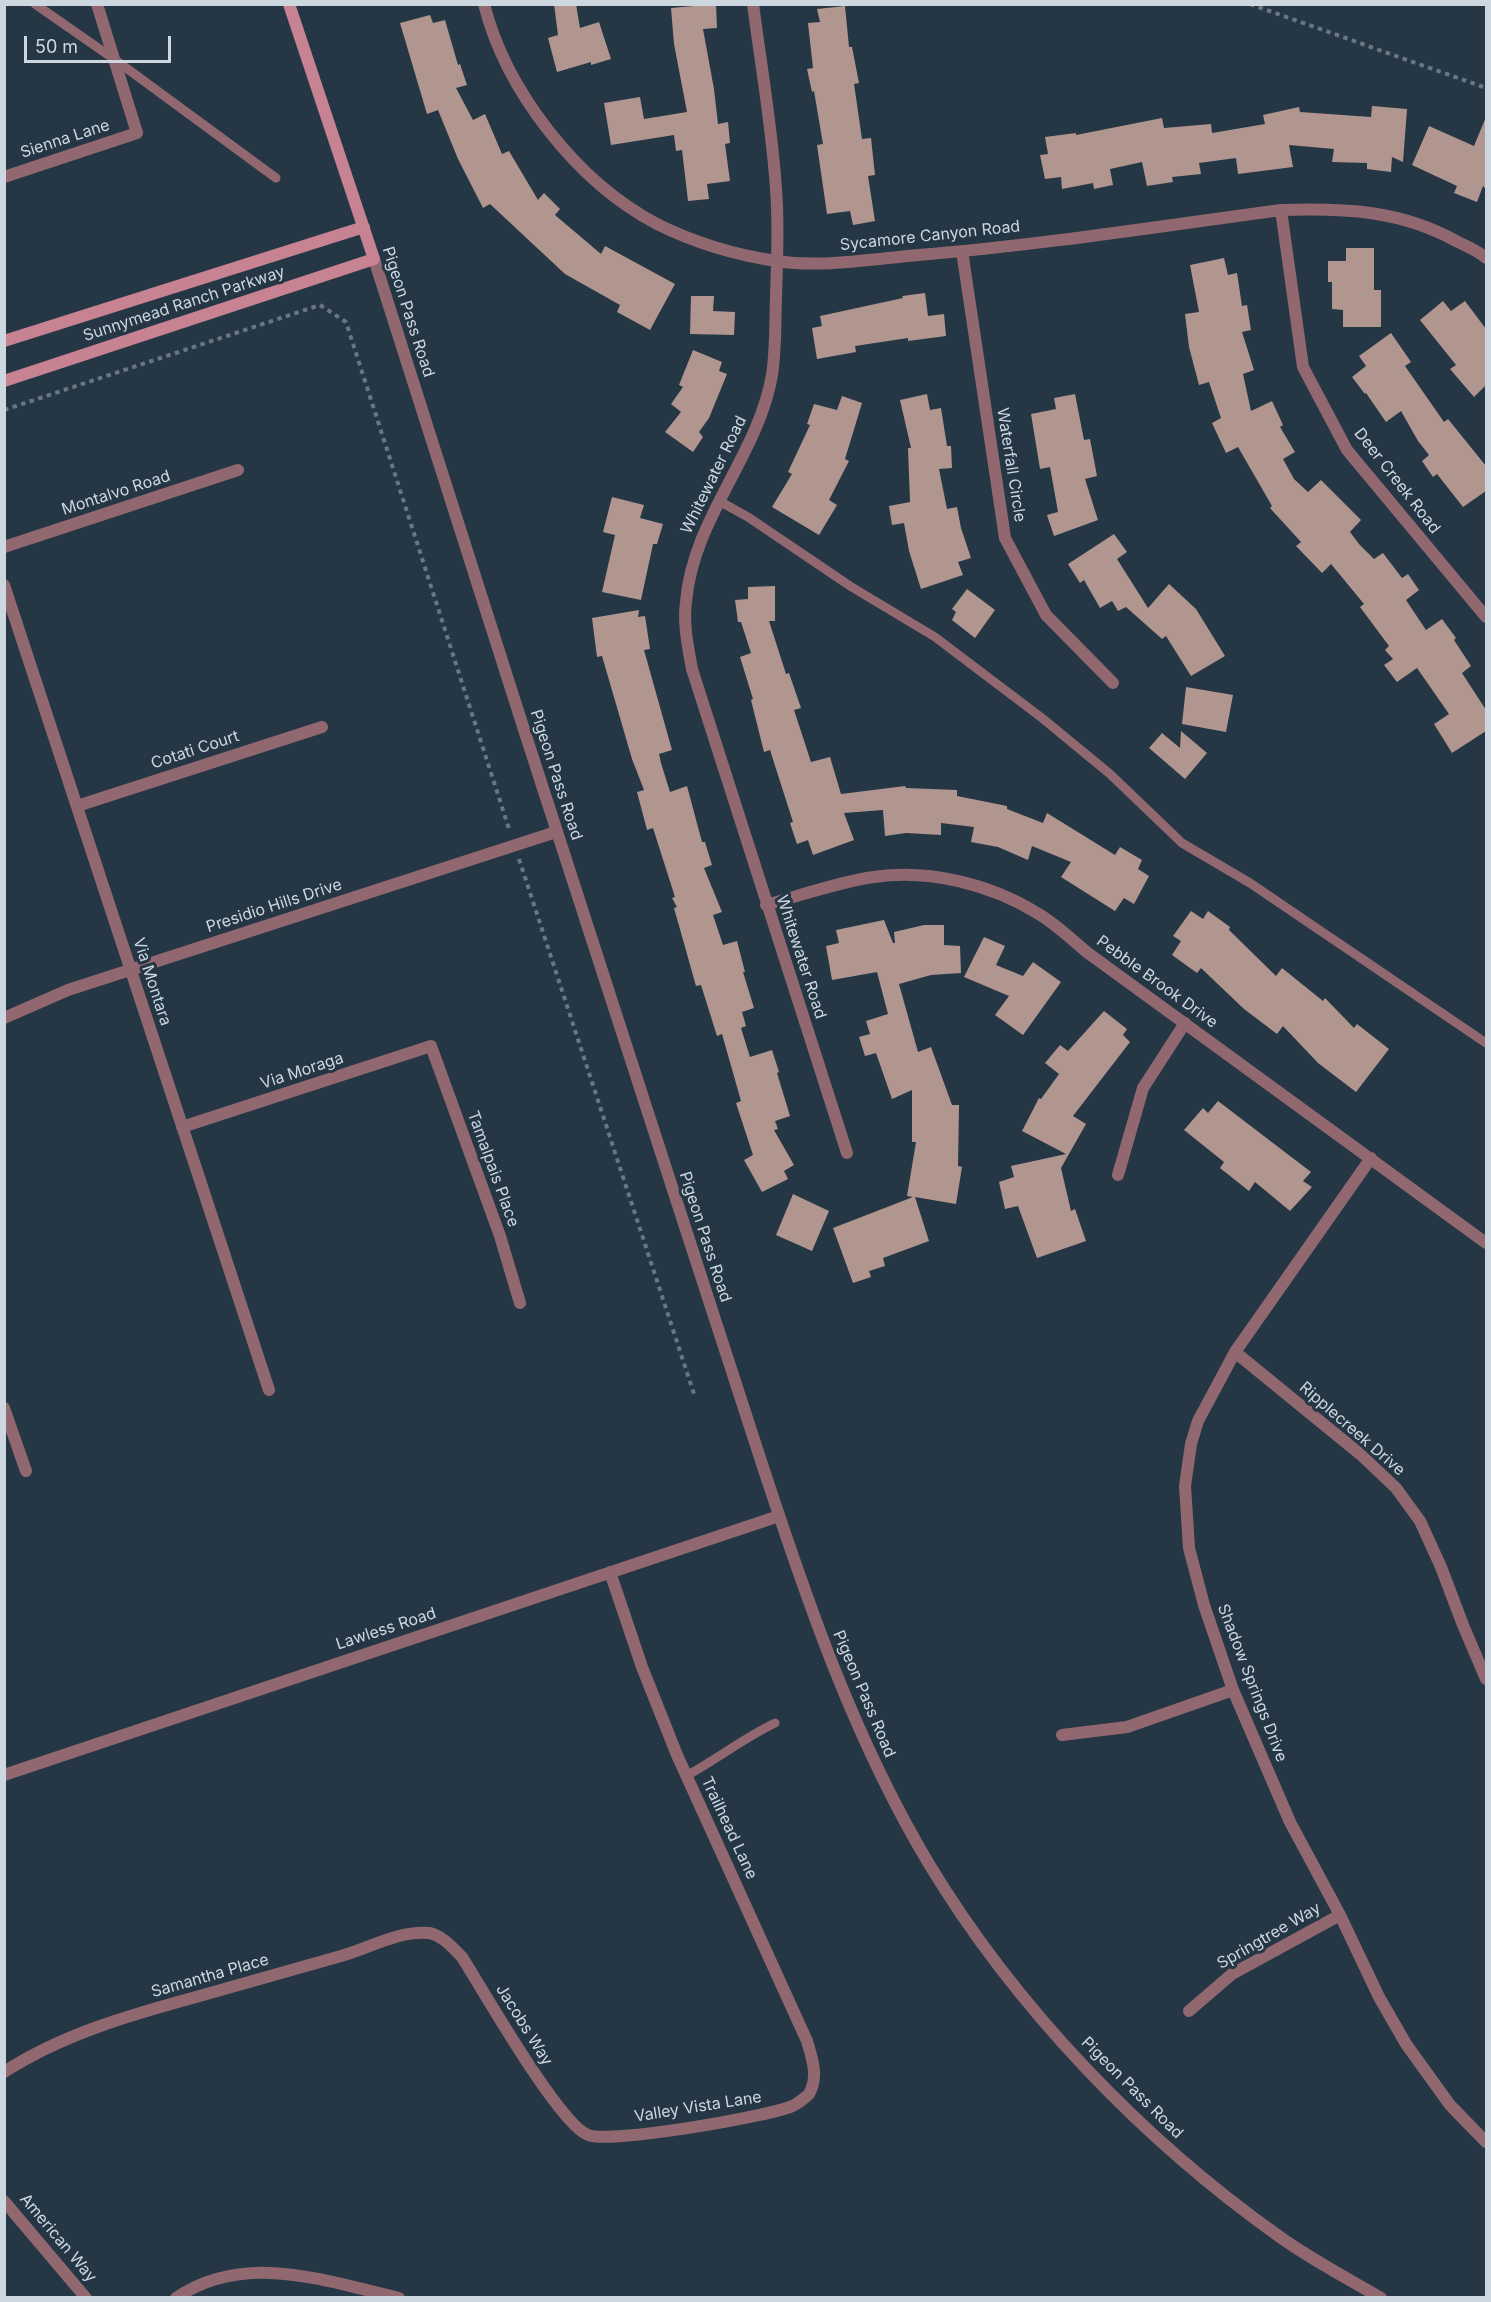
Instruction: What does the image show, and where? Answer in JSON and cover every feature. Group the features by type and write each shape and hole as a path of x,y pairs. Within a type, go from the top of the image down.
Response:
{"main road":[{"name":"Pigeon Pass Road","path":"289,4 374,259"},
{"name":"Sunnymead Ranch Parkway","path":"4,341 364,227"},
{"name":"Sunnymead Ranch Parkway","path":"4,381 374,259"}],"street":[{"path":"97,4 114,59"},
{"name":"Sycamore Canyon Road","path":"484,4 490,28 524,95 551,134 574,160 615,195 657,223 730,251 777,262 824,263 962,251 1281,210 1358,210 1391,216 1425,226 1486,258"},
{"name":"Whitewater Road","path":"753,4 776,188 777,262 772,372 765,404 746,449 699,545 689,578 685,603 688,649 692,669 766,905 847,1153"},
{"name":"Sienna Lane","path":"4,177 137,133 114,59"},
{"name":"Deer Creek Road","path":"1281,210 1303,367 1347,450 1486,617"},
{"name":"Waterfall Circle","path":"962,251 1005,538 1046,615 1113,683"},
{"name":"Pigeon Pass Road","path":"374,259 556,832 779,1516 825,1648 867,1747 930,1866 1009,1977 1060,2040 1117,2099 1188,2166 1283,2240 1381,2298"},
{"name":"Montalvo Road","path":"4,547 238,470"},
{"name":"Via Montara","path":"4,585 269,1390"},
{"name":"Cotati Court","path":"77,806 322,727"},
{"name":"Presidio Hills Drive","path":"4,1018 68,990 556,832"},
{"name":"Pebble Brook Drive","path":"766,905 845,883 873,877 899,875 946,879 995,890 1039,914 1088,953 1486,1243"},
{"path":"1118,1175 1143,1088 1185,1023"},
{"name":"Via Moraga","path":"182,1127 431,1046"},
{"name":"Tamalpais Place","path":"431,1046 500,1236 520,1303"},
{"name":"Shadow Springs Drive","path":"1371,1158 1234,1352 1198,1421 1191,1444 1185,1486 1189,1548 1204,1605 1233,1690 1290,1821 1340,1915 1379,1997 1406,2044 1450,2105 1486,2142"},
{"name":"Ripplecreek Drive","path":"1234,1352 1360,1454 1396,1488 1424,1530 1486,1679"},
{"path":"4,1408 26,1471"},
{"name":"Lawless Road","path":"4,1774 779,1516"},
{"name":"Trailhead Lane","path":"610,1572 642,1667 686,1776 807,2041 815,2078 808,2095"},
{"path":"1062,1735 1127,1727 1233,1690"},
{"name":"Springtree Way","path":"1189,2011 1232,1974 1340,1915"},
{"name":"Samantha Place","path":"4,2072 24,2059 68,2038 138,2013 360,1951 409,1933 432,1933"},
{"name":"Jacobs Way","path":"432,1933 449,1944 462,1957 543,2085 572,2124 588,2135"},
{"name":"Valley Vista Lane","path":"588,2135 644,2133 746,2118 792,2106 808,2095"},
{"name":"American Way","path":"4,2201 86,2298"},
{"path":"176,2298 190,2288 212,2280 235,2273 255,2271 290,2273 399,2298"}],"lane":[{"path":"35,4 276,178"},
{"path":"719,501 747,517 850,586 935,637 1042,718 1102,767 1182,843 1250,883 1486,1043"},
{"path":"686,1776 717,1759 745,1738 775,1723"}],"path":[{"path":"1250,4 1486,88"},
{"path":"4,410 320,305 346,322 496,794 694,1394"}],"building":[{"path":"554,4 576,4 580,28 599,22 611,59 557,72 548,38 558,35"},
{"path":"716,4 717,28 703,29 718,124 728,122 730,143 725,144 730,181 707,184 709,199 688,201 682,150 676,151 674,135 611,145 604,103 640,97 644,119 687,112 674,44 671,8"},
{"path":"845,6 849,47 852,47 859,83 854,84 862,139 871,138 875,175 868,176 875,221 853,225 850,211 827,214 817,145 823,144 814,91 812,92 807,69 813,68 808,23 820,22 817,9"},
{"path":"430,15 433,23 445,20 458,65 460,64 467,85 456,88 473,120 485,114 502,154 509,151 538,200 544,193 560,209 555,215 601,254 605,246 675,284 650,330 617,312 620,305 565,274 490,204 483,208 458,159 438,110 427,114 400,23"},
{"path":"1372,106 1407,109 1403,162 1392,157 1391,172 1367,169 1367,163 1332,162 1334,149 1289,145 1293,167 1238,174 1236,158 1199,163 1201,174 1172,177 1173,182 1147,186 1142,162 1110,169 1113,185 1094,189 1093,183 1062,189 1061,177 1045,179 1040,155 1048,154 1045,137 1076,133 1076,135 1162,118 1164,128 1211,124 1212,133 1265,124 1263,115 1299,107 1300,112 1371,117"},
{"path":"1486,117 1486,189 1483,186 1477,202 1454,193 1457,186 1412,165 1429,126 1474,146"},
{"path":"1346,248 1374,248 1374,290 1381,290 1381,327 1343,327 1343,310 1332,309 1332,282 1328,282 1328,261 1346,261"},
{"path":"1224,258 1228,275 1237,273 1242,306 1247,305 1251,330 1242,332 1254,370 1243,374 1251,411 1272,401 1283,425 1280,427 1295,452 1283,459 1294,479 1308,492 1321,480 1361,520 1350,532 1359,544 1374,559 1383,553 1402,578 1408,574 1419,590 1406,600 1426,630 1442,619 1456,638 1454,640 1471,666 1462,673 1486,710 1486,731 1452,753 1434,724 1449,714 1417,668 1397,682 1384,665 1393,659 1385,650 1389,646 1360,607 1364,604 1331,564 1322,573 1296,546 1301,542 1270,508 1272,506 1238,447 1226,453 1212,423 1221,418 1209,382 1199,385 1189,347 1185,314 1199,312 1190,265"},
{"path":"925,293 928,316 944,314 946,336 908,341 908,338 855,346 856,352 817,359 812,328 822,326 820,316 903,298 902,296"},
{"path":"691,296 714,296 713,311 735,312 734,335 690,334"},
{"path":"1443,301 1451,311 1465,301 1486,329 1486,385 1474,397 1450,369 1456,365 1420,320"},
{"path":"1391,333 1411,362 1405,366 1444,422 1448,419 1486,466 1486,491 1463,507 1437,474 1433,477 1422,461 1429,455 1401,411 1386,422 1352,377 1366,366 1359,356"},
{"path":"693,350 722,362 719,371 727,374 709,418 699,432 703,437 693,452 665,432 681,412 671,404 683,387 679,385"},
{"path":"927,394 930,410 941,408 947,446 951,446 952,468 939,469 947,509 957,507 971,558 958,562 963,575 921,589 909,551 904,523 892,525 889,506 910,502 908,448 911,448 900,400"},
{"path":"1075,394 1084,440 1090,439 1097,476 1085,479 1098,520 1054,536 1047,515 1058,512 1050,467 1040,469 1031,414 1056,409 1054,398"},
{"path":"842,396 862,403 845,459 849,461 829,500 837,505 819,535 772,507 792,474 788,472 810,425 807,424 814,404 837,410"},
{"path":"612,497 644,505 640,518 663,524 657,544 653,544 641,600 602,592 615,535 603,532"},
{"path":"1114,534 1127,552 1117,559 1148,608 1169,584 1196,609 1225,656 1191,676 1166,636 1162,639 1126,607 1118,611 1112,601 1100,608 1084,580 1080,583 1068,564"},
{"path":"775,586 775,621 769,621 786,674 789,673 801,708 794,710 811,762 830,757 841,794 905,786 906,788 957,790 957,796 1007,806 1007,809 1043,823 1047,813 1115,855 1120,847 1142,860 1138,869 1149,876 1134,904 1124,898 1115,911 1061,877 1071,862 1032,846 1028,860 998,847 971,842 974,827 941,823 941,835 906,833 885,836 883,810 844,813 854,840 813,855 808,840 797,844 790,823 793,822 770,750 764,752 751,700 753,699 740,657 751,653 741,622 738,622 735,600 748,599 748,587"},
{"path":"967,589 995,610 975,638 952,620 956,612 952,609"},
{"path":"639,610 638,617 645,616 650,649 644,650 672,750 659,754 661,763 670,792 687,786 702,842 705,842 712,865 704,868 722,912 713,915 723,945 737,941 745,972 743,972 754,1008 742,1012 746,1026 741,1028 750,1057 772,1050 790,1116 775,1121 778,1129 774,1130 794,1165 784,1171 788,1179 762,1192 744,1160 753,1155 736,1103 741,1101 722,1034 717,1036 701,985 696,986 674,908 677,907 672,898 675,897 653,828 647,830 637,792 644,790 632,759 602,656 597,657 592,618"},
{"path":"1186,687 1233,695 1226,732 1182,724"},
{"path":"1181,731 1207,753 1185,779 1149,748 1162,733 1180,748"},
{"path":"1191,911 1203,919 1208,911 1230,927 1229,930 1276,976 1282,968 1323,1001 1325,998 1354,1028 1357,1024 1389,1049 1356,1092 1318,1063 1283,1026 1277,1034 1244,1009 1201,968 1197,973 1172,955 1181,941 1173,936"},
{"path":"884,920 893,943 895,943 894,932 924,925 944,925 944,945 960,946 961,973 931,975 899,984 918,1052 931,1047 952,1105 959,1105 958,1166 962,1167 956,1204 915,1197 929,1241 883,1258 885,1266 869,1271 871,1277 853,1283 833,1228 913,1197 907,1196 916,1142 912,1142 912,1090 892,1099 876,1053 865,1056 859,1037 870,1034 866,1021 888,1014 877,972 832,980 826,946 839,943 836,930"},
{"path":"984,937 1005,946 996,965 1023,976 1033,962 1061,982 1023,1035 995,1015 1009,996 964,977"},
{"path":"1104,1011 1127,1029 1123,1035 1130,1042 1073,1116 1086,1124 1061,1168 1071,1211 1075,1209 1086,1241 1037,1258 1018,1206 1005,1209 999,1182 1014,1177 1011,1166 1066,1154 1022,1131 1039,1098 1041,1099 1059,1074 1045,1063 1060,1045 1068,1051"},
{"path":"1218,1101 1311,1172 1303,1181 1312,1187 1290,1211 1255,1182 1249,1191 1220,1168 1224,1162 1184,1130 1203,1108 1208,1113"},
{"path":"793,1194 829,1211 812,1251 776,1235"}]}
